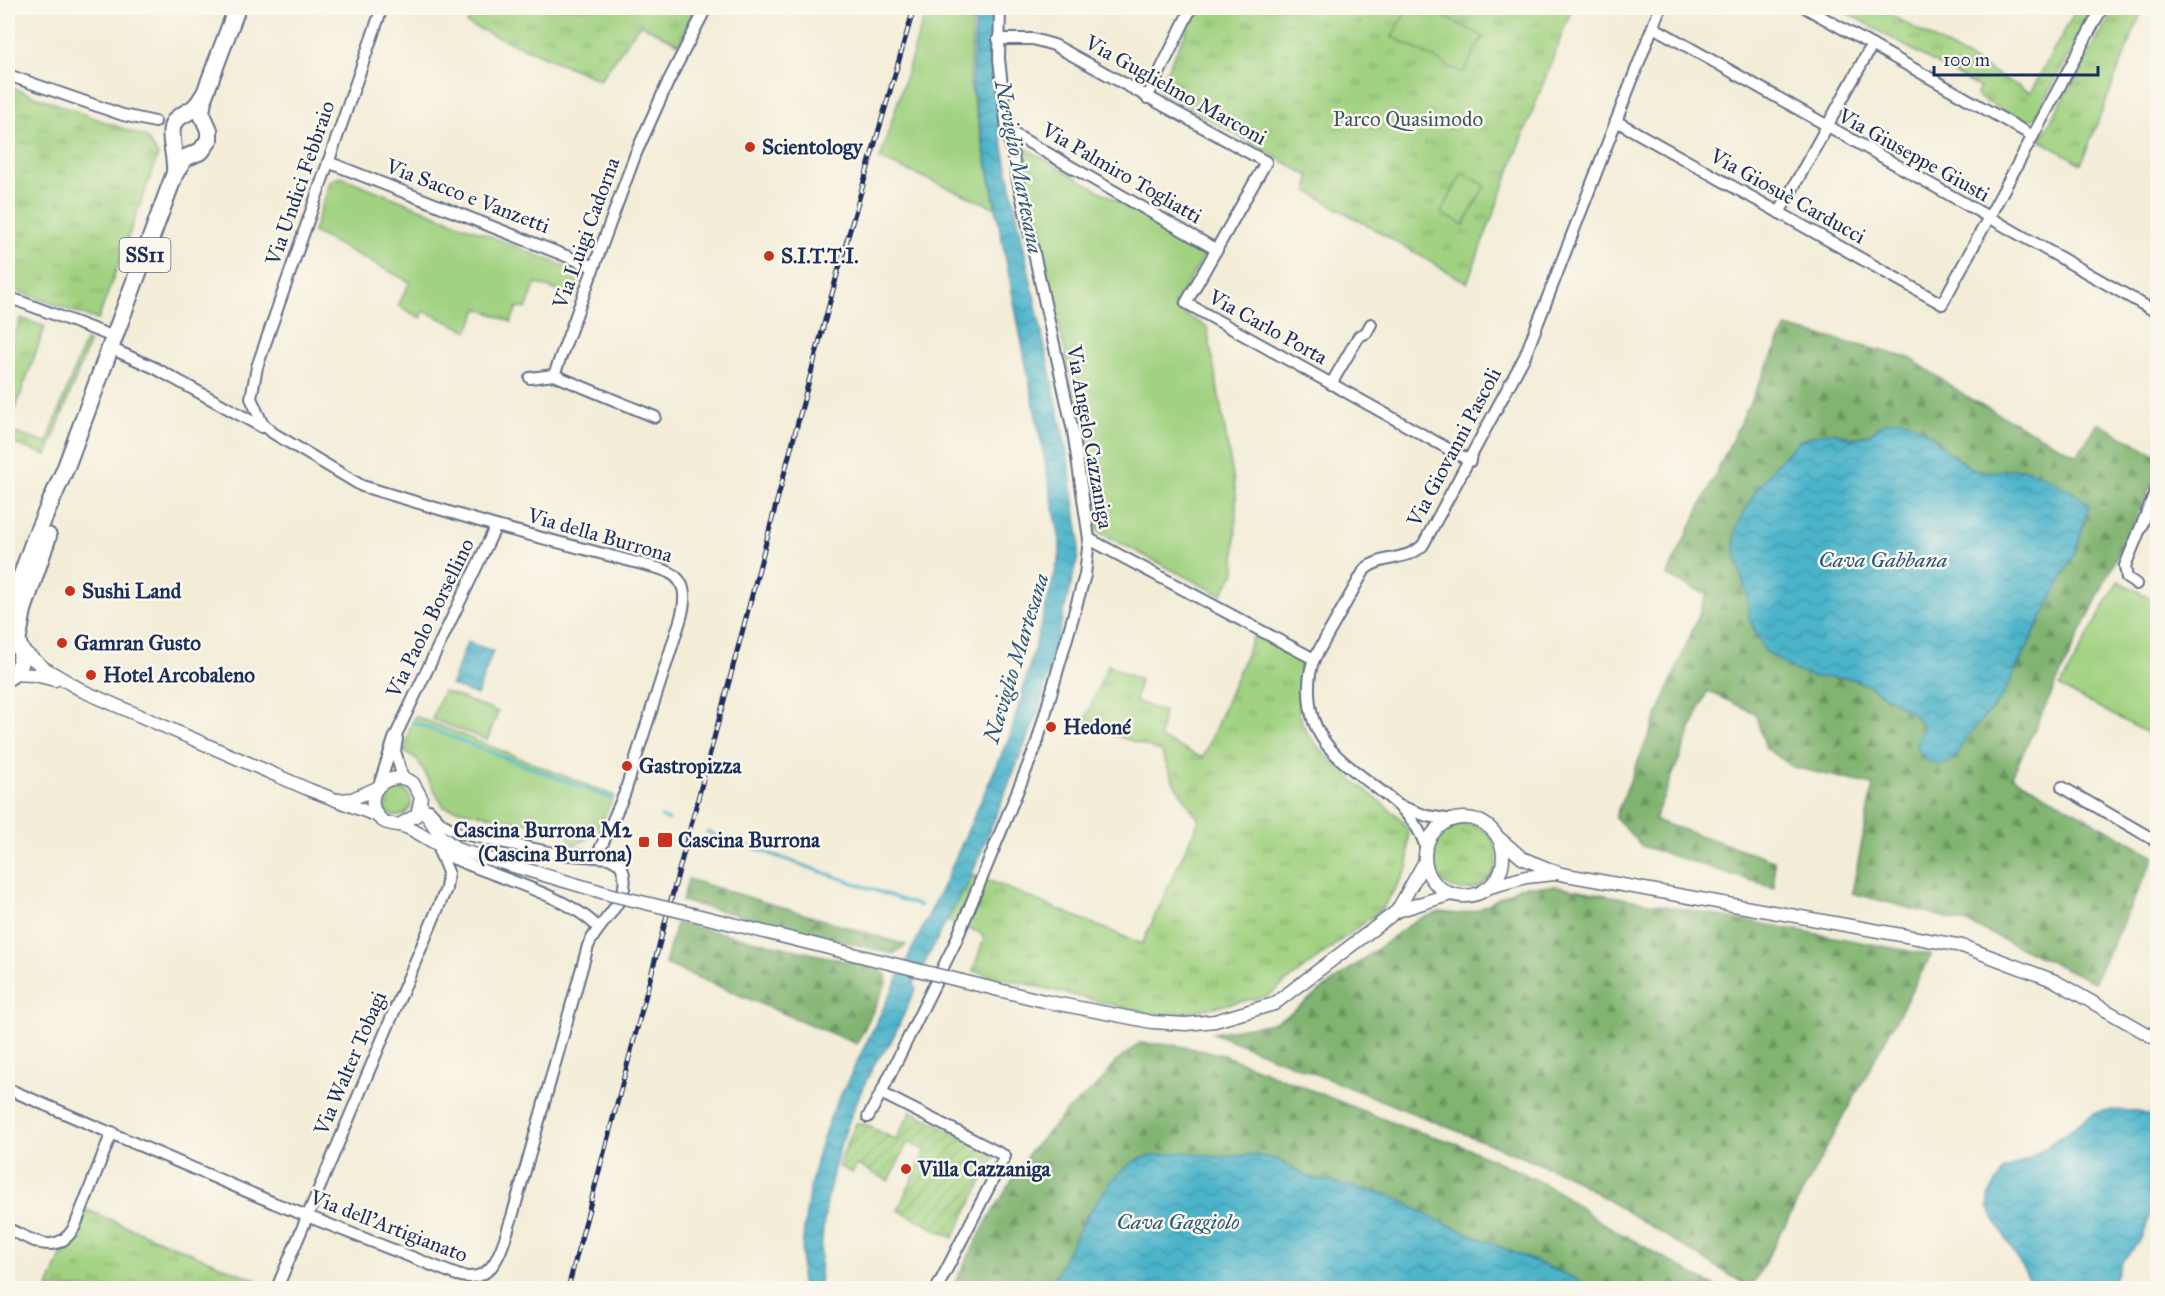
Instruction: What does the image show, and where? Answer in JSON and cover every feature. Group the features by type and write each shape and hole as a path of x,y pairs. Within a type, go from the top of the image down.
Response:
{"main road":[{"path":"191,154 181,152 172,134 196,117 194,110 204,96 237,8"},
{"name":"SS11","path":"8,615 35,538 66,466 175,173 191,154 204,148 209,140 209,127 196,117"},
{"name":"SS11","path":"172,134 175,173"},
{"name":"SS11","path":"10,675 20,665 15,642 66,466"}],"street":[{"name":"Via Undici Febbraio","path":"251,392 382,8"},
{"name":"Via Luigi Cadorna","path":"554,375 639,147 669,80 706,8"},
{"name":"Via Angelo Cazzaniga","path":"868,1117 946,961 1043,724 1085,575 1089,539 1073,431 1007,130 998,39 1000,8"},
{"path":"1147,98 1191,8"},
{"name":"Via Giovanni Pascoli","path":"1314,659 1365,568 1421,548 1470,461 1525,356 1660,8"},
{"path":"1806,8 2033,136"},
{"path":"1988,219 2102,8"},
{"name":"Via Giuseppe Giusti","path":"1653,27 1826,128 2157,313"},
{"name":"Via Guglielmo Marconi","path":"998,39 1030,38 1050,43 1266,162 1217,250"},
{"path":"1779,213 1872,45"},
{"path":"8,75 123,115 155,122 172,134"},
{"name":"Via Giosuè Carducci","path":"1616,121 1942,304 1988,219"},
{"name":"Via Palmiro Togliatti","path":"1007,130 1217,250"},
{"name":"Via Sacco e Vanzetti","path":"328,162 594,267"},
{"name":"Via Carlo Porta","path":"1217,250 1186,303 1470,461"},
{"name":"Via della Burrona","path":"8,297 112,342 369,489 496,526 661,569 680,580 685,594 684,608 646,730 615,819 597,856"},
{"name":"Via Carlo Porta","path":"1331,384 1359,336 1366,333 1371,324"},
{"path":"530,378 554,375 655,417"},
{"path":"225,406 239,404 251,392"},
{"name":"Via della Burrona","path":"251,392 258,417 273,433"},
{"path":"2136,584 2127,578 2125,566 2157,485"},
{"name":"Via Paolo Borsellino","path":"378,787 399,727 496,526"},
{"path":"1089,539 1314,659 1310,700 1319,736 1336,757 1396,804 1422,836 1433,881 1451,894"},
{"path":"15,642 29,658 70,685"},
{"path":"10,675 35,675 70,685 378,816 387,824 399,825 442,848 612,895 962,981 1044,1001 1152,1022 1186,1024 1215,1021 1258,1010 1283,998 1397,911 1451,894 1464,896 1477,894 1490,887 1531,876 1561,874"},
{"name":"Via Paolo Borsellino","path":"399,727 395,751 404,778"},
{"path":"336,800 363,796 388,779 404,778 413,783 440,836 465,853"},
{"path":"378,787 373,801 378,816"},
{"path":"2062,787 2157,842"},
{"path":"421,801 436,818 454,831 558,854 597,856"},
{"path":"399,825 414,819 421,801"},
{"path":"1396,804 1422,814 1452,820 1473,819 1492,829 1522,858 1561,874 1962,946 2055,981 2157,1040"},
{"path":"1397,911 1426,855 1435,831 1452,820"},
{"path":"1490,887 1503,864 1503,850 1499,838"},
{"path":"426,839 440,853 544,894 587,918 598,928"},
{"name":"Via Walter Tobagi","path":"277,1288 446,889 448,872 440,853"},
{"name":"Via dell'Artigianato","path":"8,1089 306,1215 460,1276 476,1278 489,1271 499,1255 515,1208 587,951 598,928 616,909 624,877 618,862 597,856"},
{"path":"881,1093 1005,1156 937,1288"},
{"path":"8,1229 49,1245 58,1244 67,1238 75,1226 112,1132"}],"green space":[{"path":"476,8 695,8 679,44 640,24 600,80 467,24"},
{"path":"927,8 973,8 970,84 996,208 880,159"},
{"name":"Parco Quasimodo","path":"1198,8 1572,8 1467,283 1308,191 1309,176 1161,92 1159,86"},
{"path":"1408,8 1427,8 1483,36 1463,73 1392,37"},
{"path":"1838,8 1879,8 2030,93 2077,8 2095,8 2035,118 2023,122 1976,96 1980,88"},
{"path":"2115,8 2143,8 2081,164 2040,140"},
{"path":"8,86 146,137 158,155 98,320 8,288"},
{"path":"1018,144 1206,252 1174,308 1207,327 1236,494 1235,572 1221,595 1097,531 1093,474"},
{"path":"1462,173 1485,185 1464,225 1441,213"},
{"path":"341,177 575,270 581,278 574,297 536,283 526,309 517,307 511,322 479,308 468,331 424,311 421,318 398,306 410,282 313,232 331,180"},
{"path":"21,318 45,327 8,429 8,353"},
{"path":"1786,327 1910,358 1972,400 2077,455 2098,423 2157,455 2157,473 2012,776 2155,856 2094,982 1970,924 1852,893 1873,785 1793,767 1766,748 1755,713 1707,691 1654,820 1774,860 1774,888 1642,846 1615,817 1707,595 1667,576","holes":["1883,423 1933,435 1944,449 1973,469 1992,472 2027,469 2074,493 2085,522 2069,564 2002,697 1965,739 1957,756 1924,729 1914,714 1899,704 1868,685 1850,678 1832,677 1749,619 1748,600 1739,565 1744,513 1774,466 1787,454 1834,432 1854,437 1866,435"]},
{"path":"85,341 89,343 47,455 8,442 8,431 47,443"},
{"path":"2118,581 2157,601 2157,738 2060,687"},
{"path":"1254,635 1298,659 1305,673 1299,707 1307,732 1330,759 1402,820 1408,831 1408,868 1382,909 1268,996 1180,1014 1147,1013 973,971 984,938 979,932 948,922 969,877 978,876 1142,944 1199,820 1174,783 1161,751 1083,724 1108,665 1140,680 1135,701 1164,712 1160,738 1203,758"},
{"path":"443,691 498,712 487,740 432,719"},
{"path":"415,716 614,796 598,828 586,839 570,845 567,830 444,807 417,759 405,752 410,727"},
{"path":"397,788 407,792 411,802 407,812 397,816 387,812 383,802 387,792"},
{"path":"1464,824 1477,826 1487,834 1495,844 1497,857 1495,870 1487,880 1477,888 1464,890 1451,888 1441,880 1433,870 1431,857 1433,844 1441,834 1451,826"},
{"path":"688,879 906,945 893,954 682,901"},
{"path":"1557,886 1931,955 1751,1288 1567,1175 1213,1033 1273,1023 1288,1015 1416,920 1440,912 1459,914 1478,910 1519,887"},
{"path":"676,923 877,968 886,975 887,982 857,1044 665,964"},
{"path":"1139,1043 1175,1045 1224,1055 1403,1127 1458,1144 1523,1173 1560,1193 1599,1221 1718,1288 1591,1288 1574,1278 1439,1221 1392,1196 1308,1177 1276,1159 1254,1155 1214,1157 1185,1152 1087,1214 1050,1288 952,1288 987,1221 1029,1153 1067,1111 1100,1083 1115,1063"},
{"path":"911,1111 996,1154 953,1238 898,1210 926,1150 908,1142 889,1181 857,1165 852,1173 838,1166 856,1123 867,1125 896,1140"},
{"path":"87,1210 256,1280 253,1288 48,1288 64,1248 76,1237"}],"water":[{"path":"976,8 995,8 993,56 1003,148 1068,458 1079,537 1078,557 1039,710 965,891 962,891 913,986 916,988 896,1032 875,1063 841,1144 827,1201 820,1288 801,1288 808,1199 824,1134 832,1113 944,884 1011,733 1060,555 1060,540 972,85"},
{"name":"Cava Gabbana","path":"1900,419 1922,429 1971,468 1984,472 2025,469 2058,484 2089,504 2077,548 2002,697 1965,739 1957,756 1942,766 1925,760 1915,744 1924,729 1914,714 1868,685 1850,678 1813,677 1796,671 1765,651 1749,619 1748,600 1734,546 1736,529 1752,497 1774,466 1799,441 1815,435 1834,432 1851,439 1869,435 1883,423"},
{"path":"467,642 493,651 477,695 451,685"},
{"path":"2108,1110 2136,1111 2157,1117 2158,1171 2155,1183 2157,1209 2150,1213 2141,1238 2123,1261 2109,1288 2034,1288 1988,1207 1990,1193 2004,1170 2028,1159 2094,1113"},
{"name":"Cava Gaggiolo","path":"1186,1152 1214,1157 1254,1155 1276,1159 1308,1177 1392,1196 1439,1221 1574,1278 1591,1288 1050,1288 1087,1216 1112,1181 1125,1168 1144,1157"}],"waterway":[{"path":"413,722 612,799"},
{"path":"661,817 669,820"},
{"path":"707,832 920,906"}],"railway":[{"path":"568,1288 837,275 914,8"}],"place":[{"name":"Scientology","path":"750,147"},
{"name":"S.I.T.T.I.","path":"769,256"},
{"name":"Sushi Land","path":"70,591"},
{"name":"Gamran Gusto","path":"62,643"},
{"name":"Hotel Arcobaleno","path":"91,675"},
{"name":"Hedoné","path":"1051,727"},
{"name":"Gastropizza","path":"627,766"},
{"name":"Cascina Burrona","path":"665,840"},
{"name":"Cascina Burrona M2 (Cascina Burrona)","path":"644,842"},
{"name":"Villa Cazzaniga","path":"906,1169"}],"water label":[{"name":"Naviglio Martesana","path":"1019,167"},
{"name":"Naviglio Martesana","path":"1016,658"}]}
